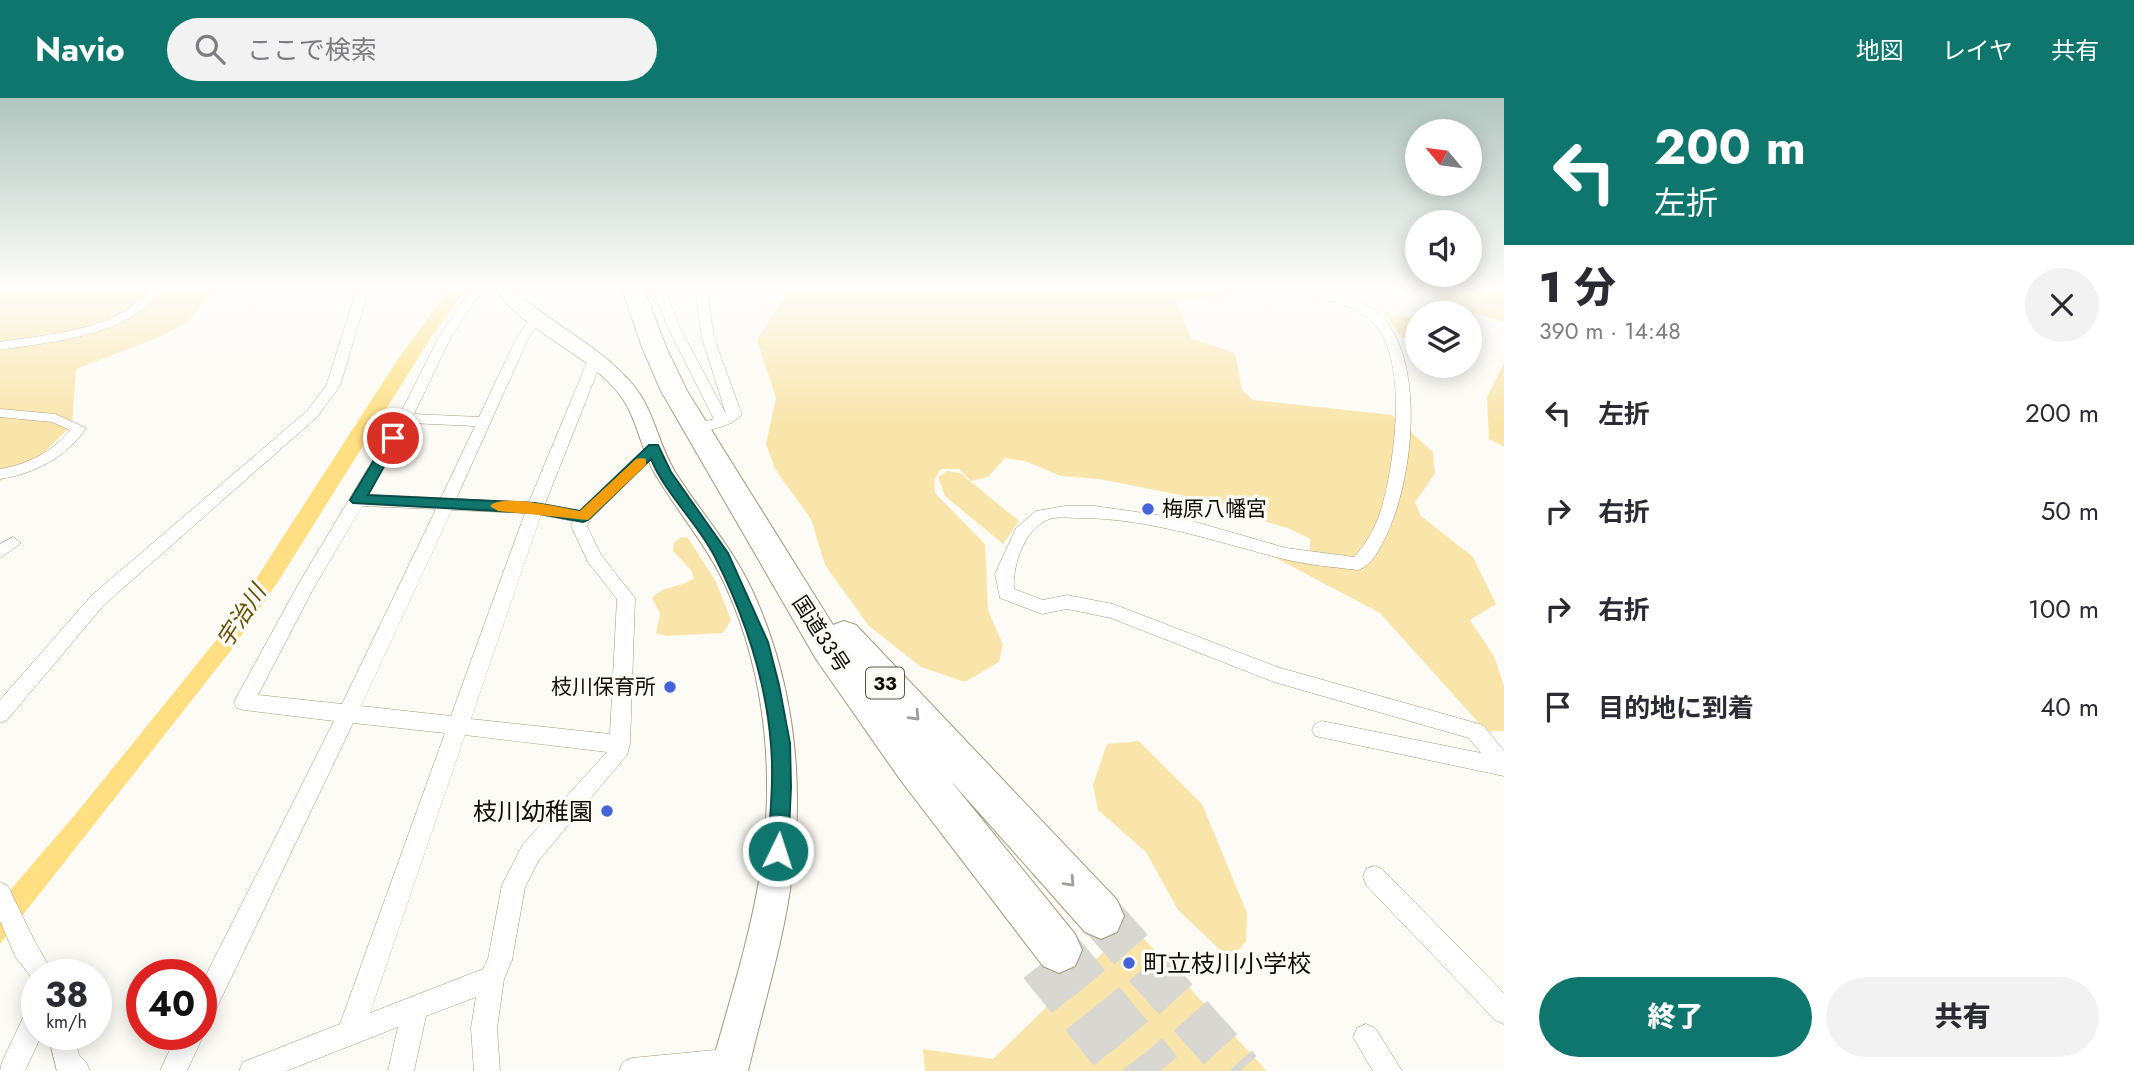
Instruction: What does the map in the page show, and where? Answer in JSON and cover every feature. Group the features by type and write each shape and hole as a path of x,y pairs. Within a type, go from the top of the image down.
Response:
{"highway":[{"name":"国道33号","path":"649,334 674,391 709,425 891,765 1050,957"},
{"name":"33","path":"709,425 859,654 1101,916"}],"street":[{"path":"0,346 60,334"},
{"path":"0,714 98,600 312,414 333,386 349,334"},
{"path":"447,334 405,418 305,588 244,702 620,744"},
{"path":"217,980 348,712 525,334"},
{"path":"561,334 595,360 629,392 664,474 721,553 747,607 760,642 771,685 780,743 782,787 776,875 731,1064 715,1063 632,1071"},
{"path":"676,334 709,425 735,415 707,334"},
{"path":"1386,334 1399,368 1404,397 1400,469 1379,537 1358,564 1286,554 1185,525 1095,512 1065,512 1042,515 1021,532 1004,574 1006,593 1042,607 1067,602 1113,611 1274,674 1476,731 1504,767"},
{"path":"350,1032 535,508 595,360"},
{"path":"0,413 55,418 79,428 74,438 58,451 9,474 0,474"},
{"path":"405,418 483,422"},
{"path":"487,1071 484,1028 492,978 500,960 514,885 531,852 617,755 620,744 625,598 594,558 579,526 583,517 653,449"},
{"path":"358,500 535,508 583,517"},
{"path":"1322,730 1504,767"},
{"path":"1374,877 1504,1011"},
{"path":"0,894 32,959"},
{"path":"261,1069 492,978"},
{"path":"401,1071 415,1009"},
{"path":"1366,1037 1389,1071"},
{"path":"11,1071 21,1050"},
{"path":"64,1050 67,1063 77,1071"},
{"path":"173,1071 183,1050"}],"shaded area":[{"path":"0,334 164,334 76,369 72,425 35,461 0,481"},
{"path":"761,334 1190,334 1191,338 1235,353 1242,390 1253,400 1392,415 1433,452 1435,474 1415,502 1421,516 1473,557 1496,604 1470,620 1494,656 1504,686 1504,731 1486,731 1380,613 1268,554 1310,553 1310,539 1290,529 1181,495 1099,479 1061,476 1025,461 1005,458 988,477 971,481 959,469 941,469 934,480 935,493 985,544 988,610 1003,645 999,662 965,682 921,667 869,626 825,565 811,519 775,469 766,444 776,398 757,340"},
{"path":"1504,363 1504,447 1489,439 1487,397"},
{"path":"947,471 960,473 1019,521 1003,544 945,496 938,477"},
{"path":"681,537 688,538 716,582 731,620 723,633 666,636 656,633 660,614 652,598 661,591 694,578 691,570 673,551 674,543"},
{"path":"1139,741 1202,804 1247,913 1246,941 1231,960 1178,910 1146,852 1098,810 1093,785 1107,744"},
{"name":"町立枝川小学校","path":"1131,925 1267,1071 925,1071 923,1049 993,1059"}],"water":[{"name":"宇治川","path":"416,334 433,334 279,580 232,649 0,944 0,902 79,810 218,638"}],"tunnel":[{"path":"1101,916 1240,1071"},
{"path":"1059,950 1160,1071"},
{"path":"1041,964 1127,1071"}],"slow traffic":[{"path":"498,506 535,508 583,517 641,462"}],"place":[{"name":"梅原八幡宮","path":"1148,509"},
{"name":"枝川保育所","path":"670,687"},
{"name":"枝川幼稚園","path":"607,811"},
{"name":"町立枝川小学校","path":"1129,963"}],"route":[{"path":"393,438 358,500 535,508 583,517 653,449 664,474 721,553 747,607 760,642 771,685 780,743 782,787 778,851"}]}
